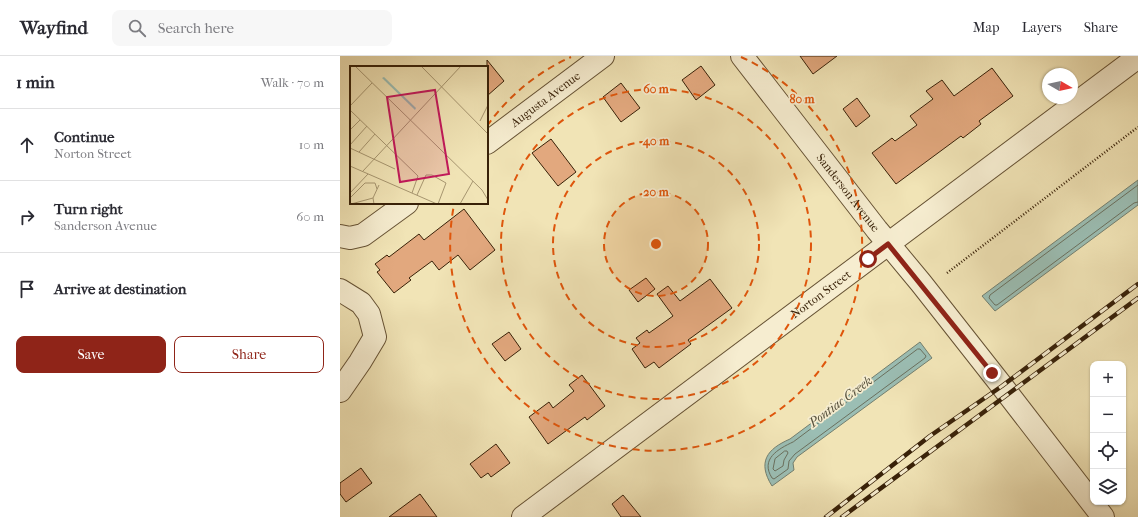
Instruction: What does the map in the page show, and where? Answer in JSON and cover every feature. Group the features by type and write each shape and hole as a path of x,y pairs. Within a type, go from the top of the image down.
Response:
{"street":[{"name":"Augusta Avenue","path":"488,142 603,56"},
{"name":"Sanderson Avenue","path":"742,56 888,244 997,379 1103,517"},
{"name":"Norton Street","path":"523,517 1138,56"},
{"path":"340,236 350,238 363,235 406,204"},
{"path":"340,290 361,304 369,314 375,337 340,391"}],"path":[{"path":"946,273 1138,127"}],"water":[{"path":"1138,180 1138,205 995,311 982,296"},
{"path":"920,342 932,358 797,457 793,463 794,470 772,486 765,470 765,463 770,452 775,447 790,439"}],"building":[{"path":"800,56 837,56 813,74"},
{"path":"487,60 504,81 488,95 488,66"},
{"path":"701,66 715,85 696,100 682,80"},
{"path":"992,68 1013,96 979,121 981,124 963,138 961,136 896,184 872,153 892,138 895,141 917,125 910,116 933,99 926,91 942,80 954,96"},
{"path":"621,83 640,108 621,122 603,97"},
{"path":"857,98 870,116 856,127 843,109"},
{"path":"551,139 576,172 558,186 532,153"},
{"path":"464,209 495,250 470,270 458,255 439,270 432,261 409,278 411,280 394,293 377,272 380,270 375,264 387,255 389,257 419,234 424,240"},
{"path":"646,278 655,289 638,302 629,290"},
{"path":"710,279 732,308 688,340 691,344 659,368 654,362 645,368 632,349 640,343 636,338 647,330 649,333 673,316 657,294 668,286 680,301"},
{"path":"509,332 521,349 505,361 492,344"},
{"path":"582,375 605,406 587,420 585,417 548,444 529,417 549,402 553,408 574,391 569,385"},
{"path":"496,444 510,463 491,477 488,473 481,478 470,464"},
{"path":"361,468 372,483 346,502 340,494 340,483"},
{"path":"420,494 437,517 389,517"},
{"path":"623,495 641,517 621,517 612,504"}],"railway":[{"path":"826,517 930,436 1002,386 1138,284"},
{"path":"842,517 1138,298"}],"route":[{"path":"868,259 888,244 921,283 992,373"}],"water label":[{"name":"Pontiac Creek","path":"840,401"}]}
